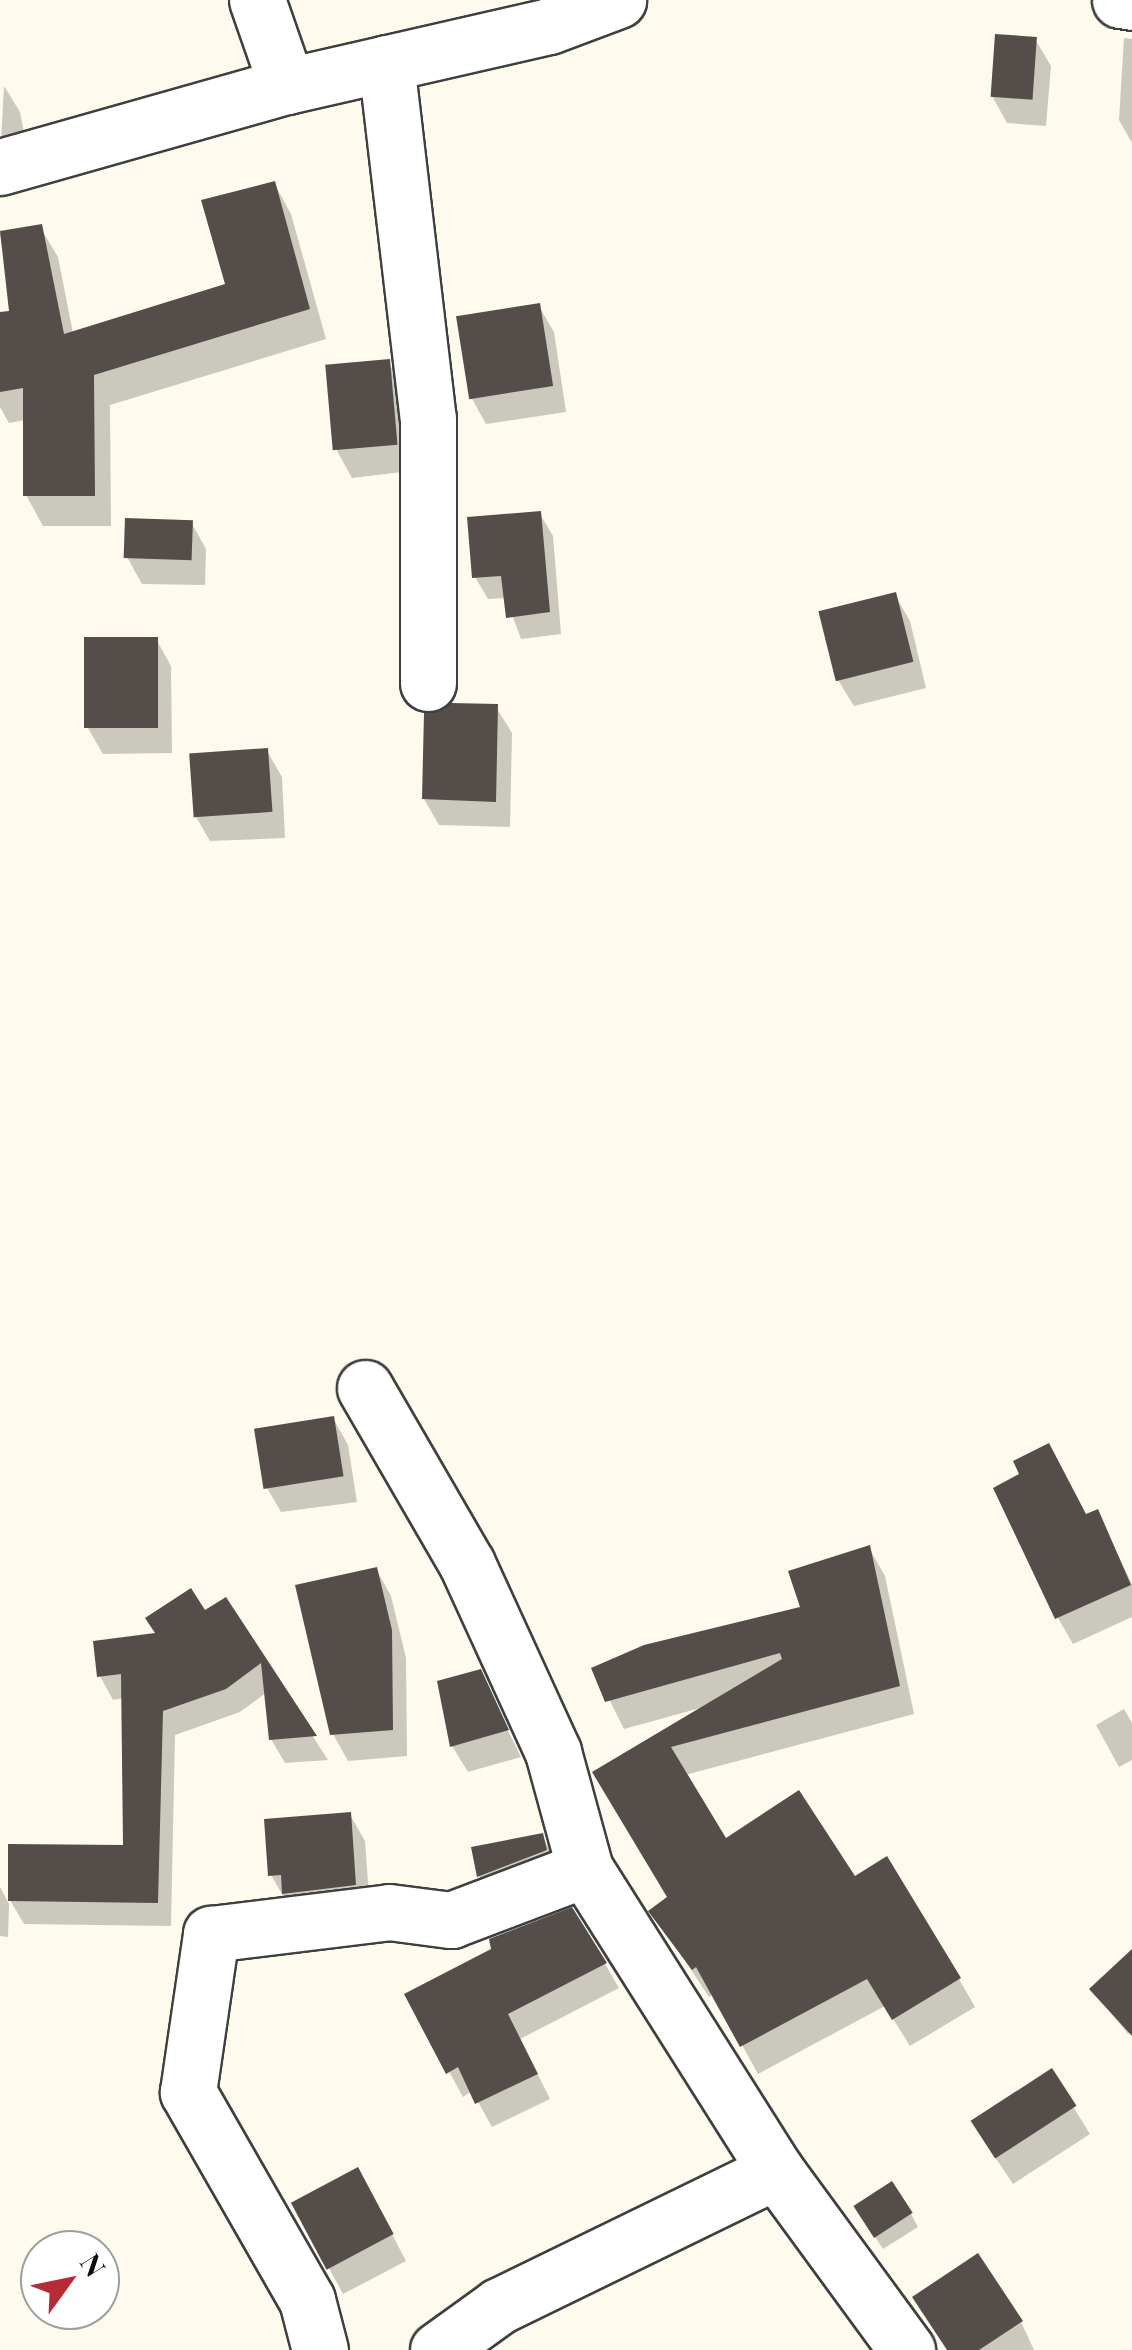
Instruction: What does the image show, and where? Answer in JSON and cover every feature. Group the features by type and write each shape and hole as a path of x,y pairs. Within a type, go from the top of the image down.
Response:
{"street":[{"path":"257,0 288,86"},
{"path":"0,167 288,86 550,26 618,0"},
{"path":"1120,0 1132,2"},
{"path":"386,63 428,418 428,684"},
{"path":"365,1388 467,1564 554,1752 585,1869 776,2171 907,2350"},
{"path":"320,2350 307,2300 188,2092 211,1934 389,1912 451,1920 585,1869"},
{"path":"438,2350 499,2306 776,2171"}],"building":[{"path":"995,34 1037,37 1033,100 991,97"},
{"path":"275,181 310,309 94,375 95,496 23,496 23,388 0,392 0,312 9,311 0,231 42,224 64,334 225,284 201,200"},
{"path":"540,303 553,386 469,399 456,316"},
{"path":"390,359 397,445 333,450 325,365"},
{"path":"541,511 550,612 506,618 501,576 472,578 467,517"},
{"path":"125,518 193,520 192,560 124,558"},
{"path":"896,592 913,662 836,681 818,611"},
{"path":"84,637 158,637 158,728 84,728"},
{"path":"451,703 498,704 496,802 422,799 424,713"},
{"path":"268,748 272,812 194,817 189,754"},
{"path":"334,1416 344,1476 264,1489 254,1429"},
{"path":"1049,1443 1086,1514 1098,1509 1131,1585 1055,1619 993,1488 1019,1474 1013,1461"},
{"path":"870,1545 900,1686 671,1747 726,1838 799,1790 855,1876 887,1856 961,1978 892,2020 867,1979 740,2047 696,1967 692,1970 648,1911 667,1897 592,1772 782,1659 780,1653 605,1702 591,1668 644,1645 800,1607 788,1571"},
{"path":"377,1567 392,1630 393,1730 330,1735 295,1585"},
{"path":"191,1588 205,1610 226,1597 317,1736 269,1740 261,1663 226,1689 163,1711 158,1903 8,1901 8,1844 123,1845 121,1674 97,1677 93,1641 155,1633 145,1618"},
{"path":"481,1669 509,1730 450,1747 437,1681"},
{"path":"351,1812 356,1885 282,1894 281,1875 268,1876 264,1819"},
{"path":"543,1833 547,1850 477,1877 471,1847"},
{"path":"572,1907 607,1963 508,2014 538,2074 475,2104 458,2067 446,2074 404,1994 491,1949 489,1939"},
{"path":"1132,1949 1132,2036 1089,1989"},
{"path":"1052,2068 1077,2106 995,2159 971,2121"},
{"path":"358,2167 394,2234 327,2270 291,2203"},
{"path":"892,2181 913,2213 874,2238 853,2206"},
{"path":"978,2253 1023,2321 979,2350 947,2350 912,2297"}]}
